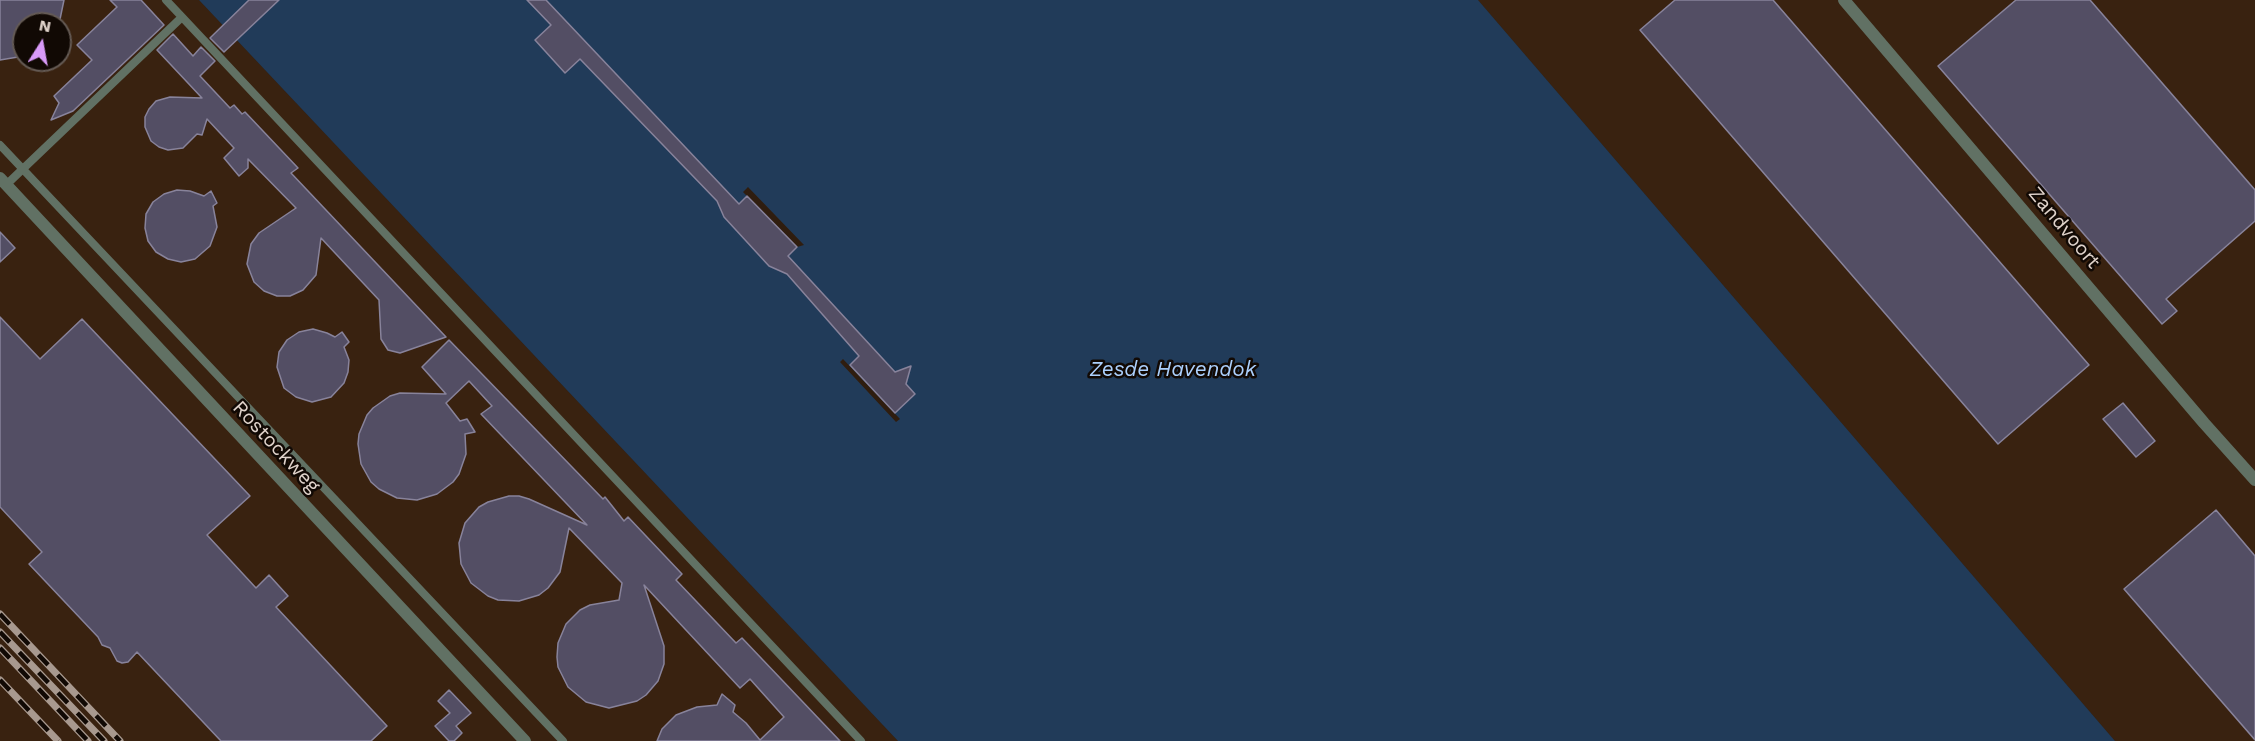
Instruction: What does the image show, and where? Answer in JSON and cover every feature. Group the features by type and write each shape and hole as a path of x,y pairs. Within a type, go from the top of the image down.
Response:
{"street":[{"name":"Zandvoort","path":"1845,0 2255,480"},
{"name":"Rostockweg","path":"3,181 525,741"}],"lane":[{"path":"166,0 861,741"},
{"path":"3,181 23,169 182,17"},
{"path":"0,145 563,741"}],"shaded area":[{"path":"0,0 199,0 898,741 0,741"},
{"path":"1478,0 2255,0 2255,741 2115,741"}],"water":[{"name":"Zesde Havendok","path":"199,0 1478,0 2115,741 898,741"}],"pier":[{"path":"748,187 804,245 797,247 743,192"},
{"path":"843,359 900,419 896,422 840,362"}],"building":[{"path":"0,0 64,0 62,12 12,12 12,58 0,60"},
{"path":"110,0 141,0 164,25 73,111 51,120 59,103 54,96 92,60 77,45 117,7"},
{"path":"249,0 279,0 224,52 210,38"},
{"path":"527,0 546,0 739,204 747,196 797,247 788,256 895,372 911,366 906,384 915,394 895,413 850,365 859,356 787,274 769,266 724,217 717,201 580,59 565,73 535,40 551,25"},
{"path":"1675,0 1773,0 2089,365 1998,444 1640,30"},
{"path":"2016,0 2090,0 2255,190 2255,221 2166,299 2177,311 2162,324 1938,66"},
{"path":"173,34 193,56 201,47 215,61 200,76 230,108 234,105 242,114 245,112 298,168 291,173 446,337 400,353 388,350 381,339 379,300 321,238 316,275 303,290 290,296 277,296 264,291 254,282 247,264 251,244 259,233 296,208 248,159 248,168 239,176 224,158 234,148 207,119 202,135 197,134 183,148 168,150 151,141 145,127 145,117 156,101 170,97 202,98 157,50"},
{"path":"177,190 190,191 204,196 211,191 217,203 213,206 217,227 210,246 195,259 181,262 168,259 156,252 148,241 145,228 146,214 153,202 164,194"},
{"path":"0,232 15,248 0,262"},
{"path":"0,317 40,359 82,319 250,496 207,535 256,588 269,575 288,596 276,607 387,726 371,741 221,741 137,652 128,662 117,661 110,648 102,645 98,637 29,564 42,552 0,507"},
{"path":"313,329 335,337 342,332 349,342 344,347 349,360 344,383 331,397 312,402 296,397 284,388 277,367 279,352 287,340 299,332"},
{"path":"449,340 603,499 605,497 624,521 628,517 682,574 676,580 736,643 742,638 840,741 657,741 662,729 676,715 697,707 717,705 722,694 735,705 733,712 760,740 784,717 750,679 740,688 644,585 664,646 664,664 658,681 646,695 637,701 609,708 586,702 568,687 558,667 557,657 558,643 566,624 580,610 590,605 619,600 622,583 569,528 560,572 548,588 539,595 519,601 498,600 488,596 471,583 461,564 459,543 465,523 479,507 488,502 509,496 519,496 587,525 481,414 492,406 469,381 446,403 460,421 467,419 475,432 465,434 466,454 459,474 453,482 437,494 417,500 397,498 371,482 361,464 359,434 367,415 373,408 390,396 400,393 446,394 422,367"},
{"path":"2123,403 2155,441 2136,457 2103,419"},
{"path":"2216,510 2255,556 2255,740 2124,589"},
{"path":"449,690 471,713 456,726 462,733 454,741 449,741 435,726 450,713 438,701"}],"railway":[{"path":"0,614 120,741"},
{"path":"0,632 104,741"},
{"path":"0,648 88,741"},
{"path":"0,680 58,741"}]}
